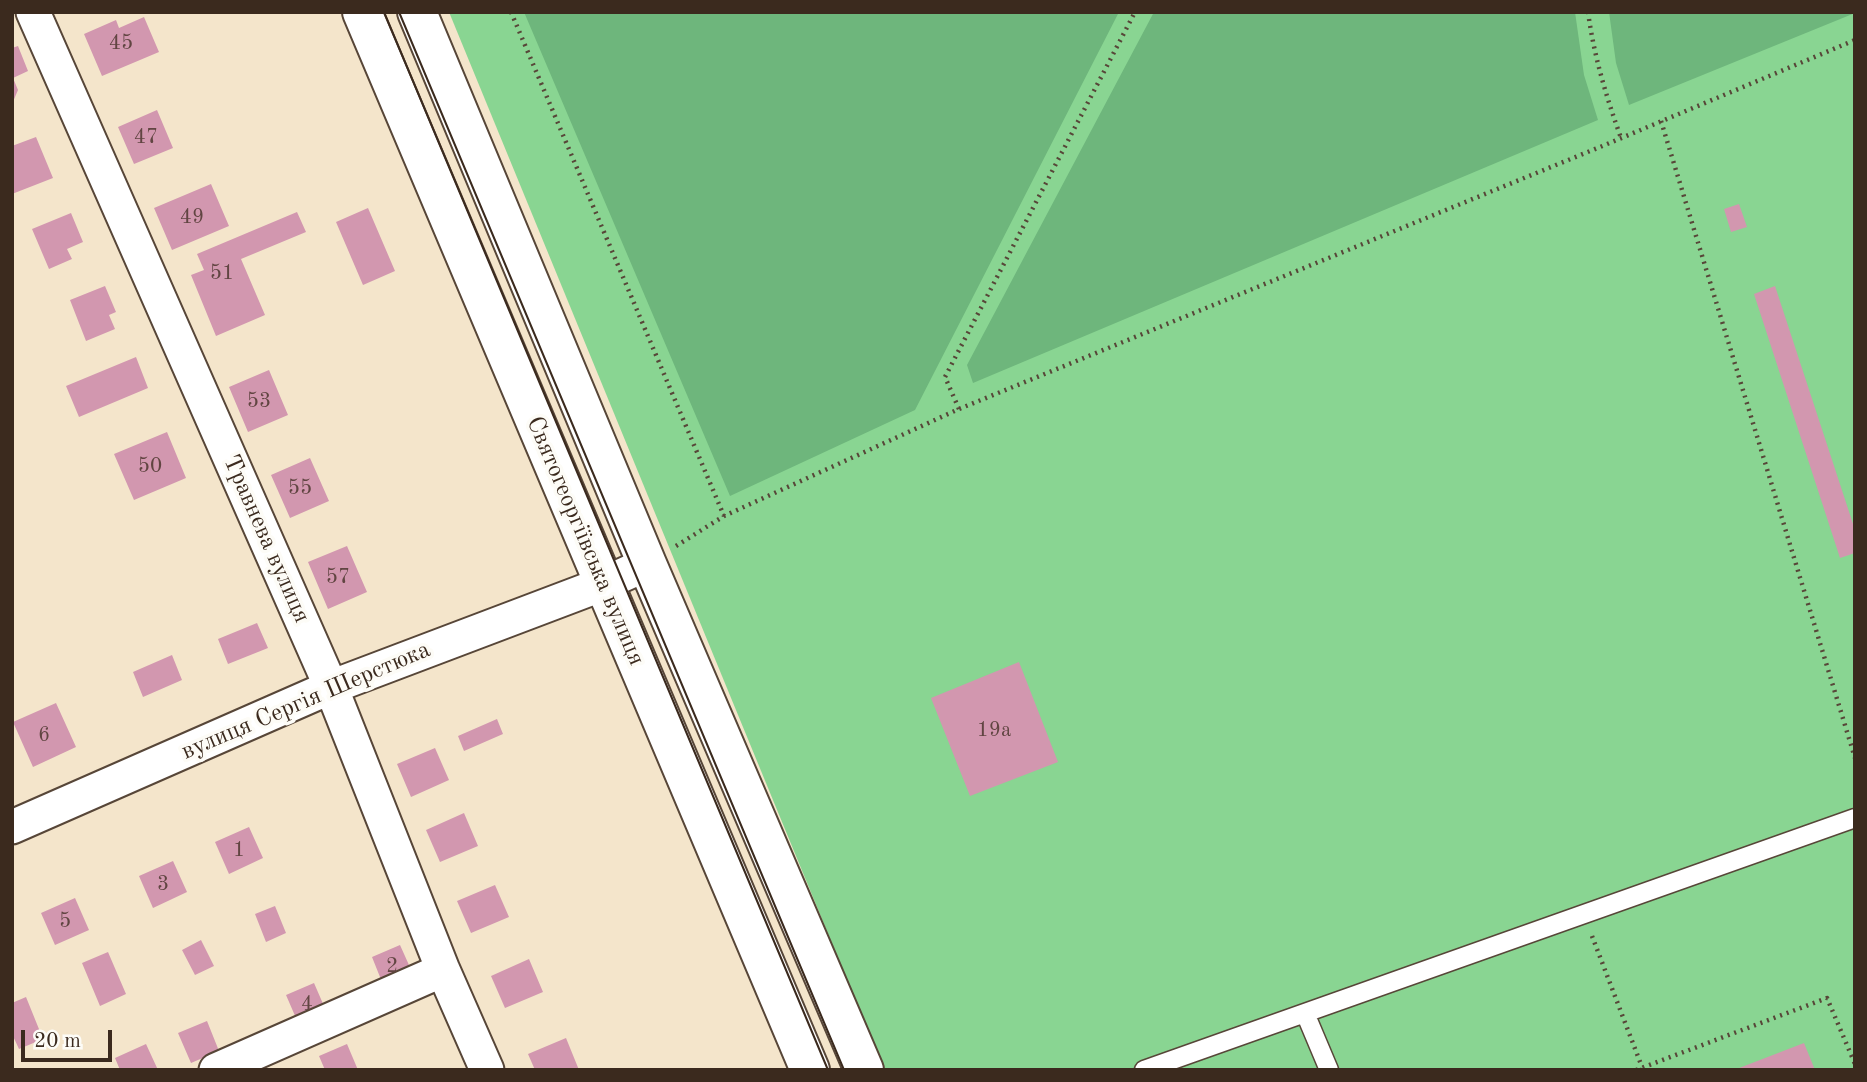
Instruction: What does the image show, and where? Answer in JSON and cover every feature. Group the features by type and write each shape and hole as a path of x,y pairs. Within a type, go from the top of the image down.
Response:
{"main road":[{"name":"Святогеоргіївська вулиця","path":"362,12 810,1070"},
{"name":"Святогеоргіївська вулиця","path":"418,12 647,564 864,1070"}],"street":[{"name":"Травнева вулиця","path":"33,12 331,687 443,970 487,1070"},
{"name":"вулиця Сергія Шерстюка","path":"12,827 331,687 603,584 647,564"},
{"path":"216,1070 443,970"}],"lane":[{"path":"1144,1070 1855,818"},
{"path":"1306,1013 1328,1070"}],"path":[{"path":"511,12 724,516"},
{"path":"959,410 945,377 1135,12"},
{"path":"1588,12 1593,48 1621,138"},
{"path":"647,564 724,516 959,410 1855,40"},
{"path":"1661,121 1855,758"},
{"path":"1584,913 1639,1069 1828,998 1855,1064"}],"green space":[{"path":"449,12 1855,12 1855,1070 884,1070"},
{"path":"524,12 1119,12 915,410 730,496"},
{"path":"1154,12 1575,12 1584,75 1598,120 973,383 967,365"},
{"path":"1609,12 1855,13 1629,105 1616,63"}],"building":[{"path":"144,17 159,52 102,76 84,34 116,20 119,28"},
{"path":"18,46 28,71 13,78 18,90 12,104 12,48"},
{"path":"157,110 173,148 134,164 118,127"},
{"path":"36,137 53,178 12,194 12,146"},
{"path":"211,184 229,226 172,250 154,208"},
{"path":"1739,204 1747,227 1731,232 1724,209"},
{"path":"368,208 395,271 363,285 336,222"},
{"path":"297,212 306,232 241,259 265,315 216,336 191,275 204,270 197,254"},
{"path":"71,213 83,242 67,249 72,259 49,269 32,229"},
{"path":"105,286 116,312 109,315 115,329 86,341 70,300"},
{"path":"1775,286 1855,530 1855,553 1840,558 1754,294"},
{"path":"136,357 148,388 79,417 66,386"},
{"path":"269,370 288,415 248,432 229,387"},
{"path":"167,432 186,478 134,500 114,454"},
{"path":"310,458 329,501 290,518 271,475"},
{"path":"347,546 367,592 328,609 308,562"},
{"path":"257,623 268,648 228,664 218,639"},
{"path":"172,655 182,680 143,697 133,672"},
{"path":"1019,662 1058,762 970,796 931,698"},
{"path":"56,703 76,747 33,767 13,722"},
{"path":"497,719 503,734 464,751 458,736"},
{"path":"435,748 449,780 411,797 397,764"},
{"path":"464,813 478,846 440,862 426,830"},
{"path":"249,827 263,858 229,874 215,842"},
{"path":"173,861 187,892 153,908 139,876"},
{"path":"495,885 509,917 471,933 457,901"},
{"path":"75,898 89,930 55,945 41,913"},
{"path":"275,906 286,933 266,942 255,914"},
{"path":"201,940 214,966 195,975 182,950"},
{"path":"400,945 413,974 384,987 372,957"},
{"path":"108,952 126,994 100,1006 82,963"},
{"path":"529,959 543,992 505,1008 491,976"},
{"path":"314,983 327,1013 299,1025 286,995"},
{"path":"26,997 43,1039 19,1049 12,1034 12,1003"},
{"path":"207,1021 219,1051 191,1063 178,1033"},
{"path":"566,1038 579,1070 535,1070 528,1054"},
{"path":"1804,1043 1815,1070 1734,1070"},
{"path":"146,1044 158,1070 120,1070 115,1058"},
{"path":"347,1044 358,1070 325,1070 319,1056"}],"tram line":[{"path":"384,12 828,1070"},
{"path":"399,12 844,1070"}]}
